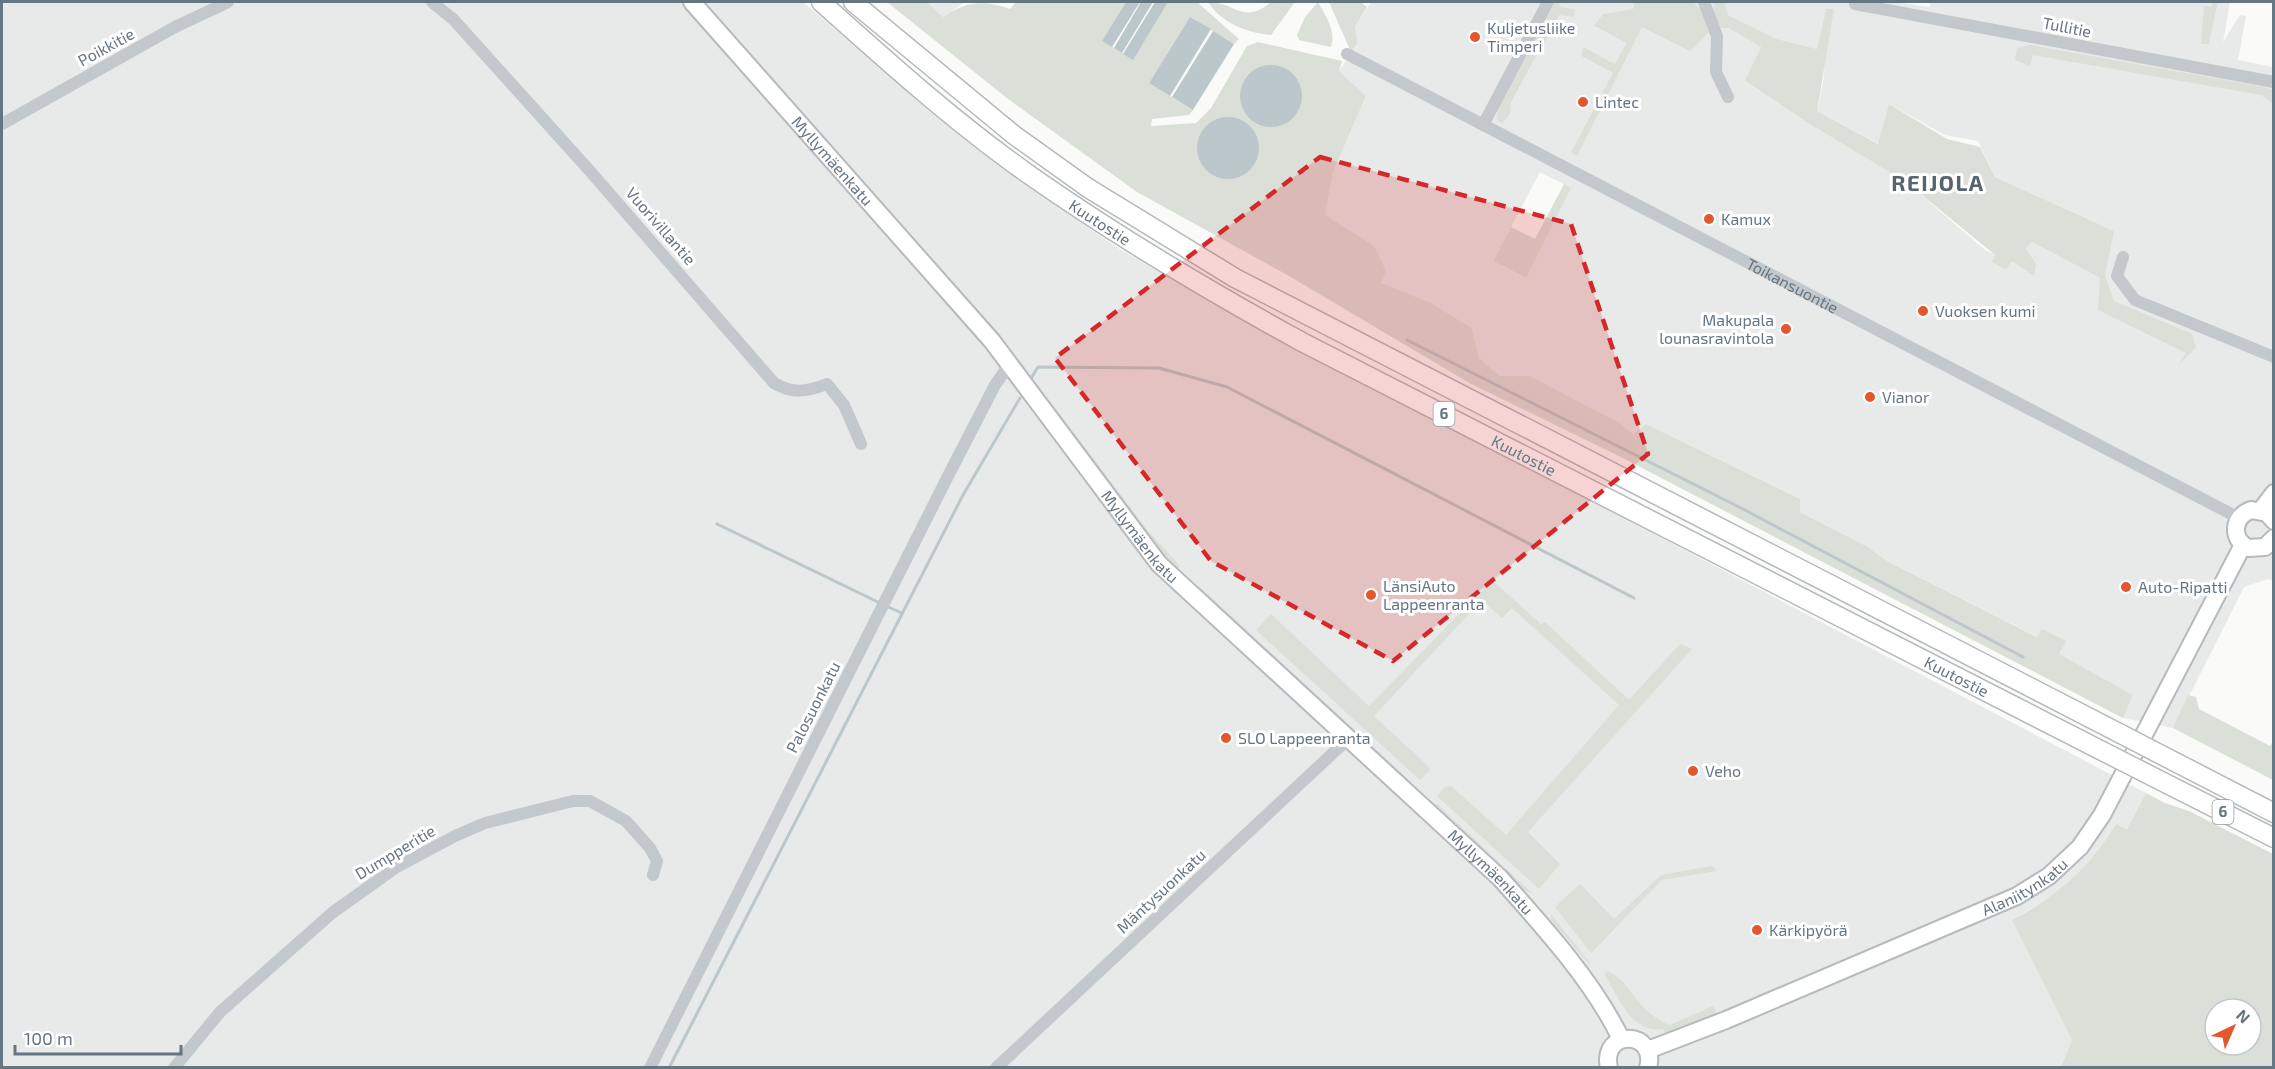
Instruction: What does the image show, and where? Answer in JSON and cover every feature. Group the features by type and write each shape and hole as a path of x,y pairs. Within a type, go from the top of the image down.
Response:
{"highway":[{"name":"Kuutostie","path":"821,2 937,102 1029,175 1125,240 1221,297 1302,342 2274,840"},
{"name":"Kuutostie","path":"854,2 1014,135 1088,188 1226,273 2121,735 2274,810"}],"main road":[{"name":"Myllymäenkatu","path":"692,2 947,290 1010,365 1159,564 1500,878 1532,914 1584,981 1621,1039"},
{"path":"2274,493 2270,516 2251,510 2239,518 2235,530 2243,546 2260,549 2274,538"},
{"name":"Alaniitynkatu","path":"1648,1050 2017,896 2049,876 2080,848 2102,814 2243,546"},
{"path":"1607,1067 1608,1054 1612,1045 1621,1039 1631,1038 1641,1042 1648,1050 1648,1068"}],"street":[{"name":"Poikkitie","path":"2,124 175,27 228,2"},
{"name":"Vuorivillantie","path":"432,2 453,19 590,170 774,383 789,392 810,390 826,384 844,405 861,444"},
{"path":"1483,125 1548,2"},
{"path":"1704,2 1717,36 1716,72 1728,98"},
{"name":"Tullitie","path":"1856,3 2274,82"},
{"name":"Toikansuontie","path":"1347,54 2239,518"},
{"path":"2123,257 2117,276 2135,300 2274,357"},
{"name":"Palosuonkatu","path":"650,1068 945,480 994,385 1010,365"},
{"name":"Mäntysuonkatu","path":"996,1068 1348,739"},
{"name":"Dumpperitie","path":"174,1068 220,1012 332,913 395,868 485,823 573,801 590,801 626,821 650,848 657,861 653,875"}],"highlighted area":[{"path":"1320,157 1571,224 1648,454 1393,661 1211,561 1055,358"}],"shaded area":[{"path":"2,2 803,2 913,97 1017,179 1118,248 1299,351 1637,525 2146,793 2127,829 2116,824 2102,847 2066,887 2012,920 2072,1040 2061,1067 2,1067","holes":["1717,871 1662,880 1618,925 1661,875"]},
{"path":"887,2 927,2 943,17 968,5 984,3 1010,9 1016,2 1126,2 1102,41 1133,59 1168,2 1197,2 1239,39 1234,44 1190,17 1149,83 1193,110 1189,115 1152,119 1151,126 1196,123 1211,108 1247,46 1258,42 1342,61 1339,71 1366,96 1333,172 1325,215 1374,246 1386,271 1381,283 1431,303 1472,328 1479,358 1500,376 1530,376 1618,422 1633,434 1646,424 1800,499 1800,512 1868,547 1887,561 2037,637 2042,629 2066,641 2059,654 2133,695 2123,718 1619,456 1471,384 1289,276 1137,192 1008,99"},
{"path":"927,2 965,2 943,17"},
{"path":"1126,2 1140,2 1112,47 1102,41"},
{"path":"1141,2 1153,2 1122,53 1114,48"},
{"path":"1155,2 1168,2 1133,60 1123,54"},
{"path":"1208,2 1225,5 1239,11 1253,12 1271,2 1295,2 1271,35 1236,26 1220,16"},
{"path":"1318,2 1331,30 1331,47 1299,40 1297,35 1305,17"},
{"path":"1329,2 1360,2 1367,7 1355,27 1357,43 1351,52"},
{"path":"1371,2 1634,2 1633,9 1603,14 1595,27 1626,43 1615,64 1583,48 1581,56 1613,73 1571,152 1642,27 1700,8 1693,2 1713,2 1714,14 1728,28 1761,47 1746,82 1808,123 1906,182 1985,250 1995,255 1992,262 2006,270 2012,261 2036,264 2026,248 2032,242 2100,278 2114,231 1995,177 1978,141 1945,135 1889,104 1879,144 1817,111 1824,77 1826,10 1817,49 1777,39 1728,15 1725,2 1894,2 1930,7 1930,2 2212,2 2211,7 2204,7 2202,44 2209,44 2218,2 2230,2 2223,42 2240,15 2246,16 2238,60 2273,67 2273,581 2268,579 2244,587 2173,728 2123,718 2133,695 2058,654 2065,641 2038,637 1887,561 1868,547 1800,512 1800,499 1646,424 1633,434 1618,422 1530,376 1500,376 1479,358 1472,328 1431,303 1380,283 1325,215 1333,172 1366,96 1339,71 1351,52 1355,27","holes":["1540,172 1571,188 1525,278 1493,261"]},
{"path":"1555,2 1560,2 1560,7 1575,9 1574,17 1559,15 1543,45 1534,41"},
{"path":"1634,2 1693,2 1700,8 1709,32 1690,51 1642,27 1577,156 1571,152 1613,73 1581,56 1583,47 1615,64 1626,43 1594,26 1603,14 1633,9"},
{"path":"1713,2 1725,2 1728,15 1777,39 1817,49 1826,9 1834,9 1817,111 1878,144 1889,104 1947,139 1980,147 1995,177 2114,231 2105,275 2114,301 2192,334 2196,348 2179,364 2186,353 2098,310 2100,278 2032,242 2026,248 2036,264 2034,276 2012,261 2006,270 1992,262 1995,255 1906,182 1808,123 1745,81 1761,47 1728,28 1721,28 1714,14"},
{"path":"2212,2 2218,2 2209,44 2201,44 2204,6 2211,7"},
{"path":"1190,17 1211,29 1170,96 1149,83"},
{"path":"1213,31 1234,44 1193,110 1172,97"},
{"path":"2030,45 2264,87 2273,90 2273,104 2261,95 2033,55 2030,66 2015,60 2017,48"},
{"path":"1528,54 1536,56 1511,102 1510,114 1502,123 1496,119 1499,106"},
{"path":"1265,65 1277,65 1293,74 1300,84 1302,96 1300,108 1293,118 1277,127 1265,127 1254,122 1245,113 1240,102 1240,90 1245,79 1254,70"},
{"path":"1222,117 1234,117 1250,126 1257,136 1259,148 1257,160 1250,170 1234,179 1222,179 1211,174 1202,165 1197,154 1197,142 1202,131 1211,122"},
{"path":"1564,184 1571,188 1526,278 1493,261 1511,227 1535,239"},
{"path":"1046,402 1059,413 1148,531 1180,566 1177,570 1139,527"},
{"path":"1492,580 1541,624 1545,622 1629,700 1680,644 1692,649 1528,832 1560,864 1539,889 1437,796 1445,787 1451,786 1506,835 1619,705 1512,608 1502,618 1482,600 1374,716 1428,766 1430,770 1420,780 1256,630 1271,614 1369,706"},
{"path":"1201,588 1411,782 1410,784 1198,591"},
{"path":"2188,695 2196,697 2199,709 2270,746 2273,742 2273,780 2173,728"},
{"path":"2146,793 2165,803 2189,811 2273,854 2273,1067 2061,1067 2072,1040 2012,920 2044,901 2071,880 2095,854 2116,824 2127,829"},
{"path":"1436,803 1532,893 1521,889 1436,809"},
{"path":"1712,866 1718,871 1662,880 1591,953 1555,907 1580,884 1614,919 1661,875"},
{"path":"1551,914 1589,962 1590,965 1551,920"},
{"path":"1606,971 1621,980 1649,1012 1670,1025 1713,1006 1717,1014 1666,1035 1663,1029 1652,1029 1635,1020 1616,994 1605,975"}],"waterway":[{"path":"1407,340 1739,507 2023,657"},
{"path":"1030,380 1038,367 1159,368 1227,387 1634,598"},
{"path":"669,1068 963,495 1020,398"},
{"path":"717,524 880,603"},
{"path":"886,606 902,613"}],"place":[{"name":"Kuljetusliike Timperi","path":"1475,37"},
{"name":"Lintec","path":"1583,102"},
{"name":"Kamux","path":"1709,219"},
{"name":"Vuoksen kumi","path":"1923,311"},
{"name":"Makupala lounasravintola","path":"1786,329"},
{"name":"Vianor","path":"1870,397"},
{"name":"Auto-Ripatti","path":"2126,587"},
{"name":"LänsiAuto Lappeenranta","path":"1371,595"},
{"name":"SLO Lappeenranta","path":"1226,738"},
{"name":"Veho","path":"1693,771"},
{"name":"Kärkipyörä","path":"1757,930"}],"district":[{"name":"REIJOLA","path":"1938,183"}]}
